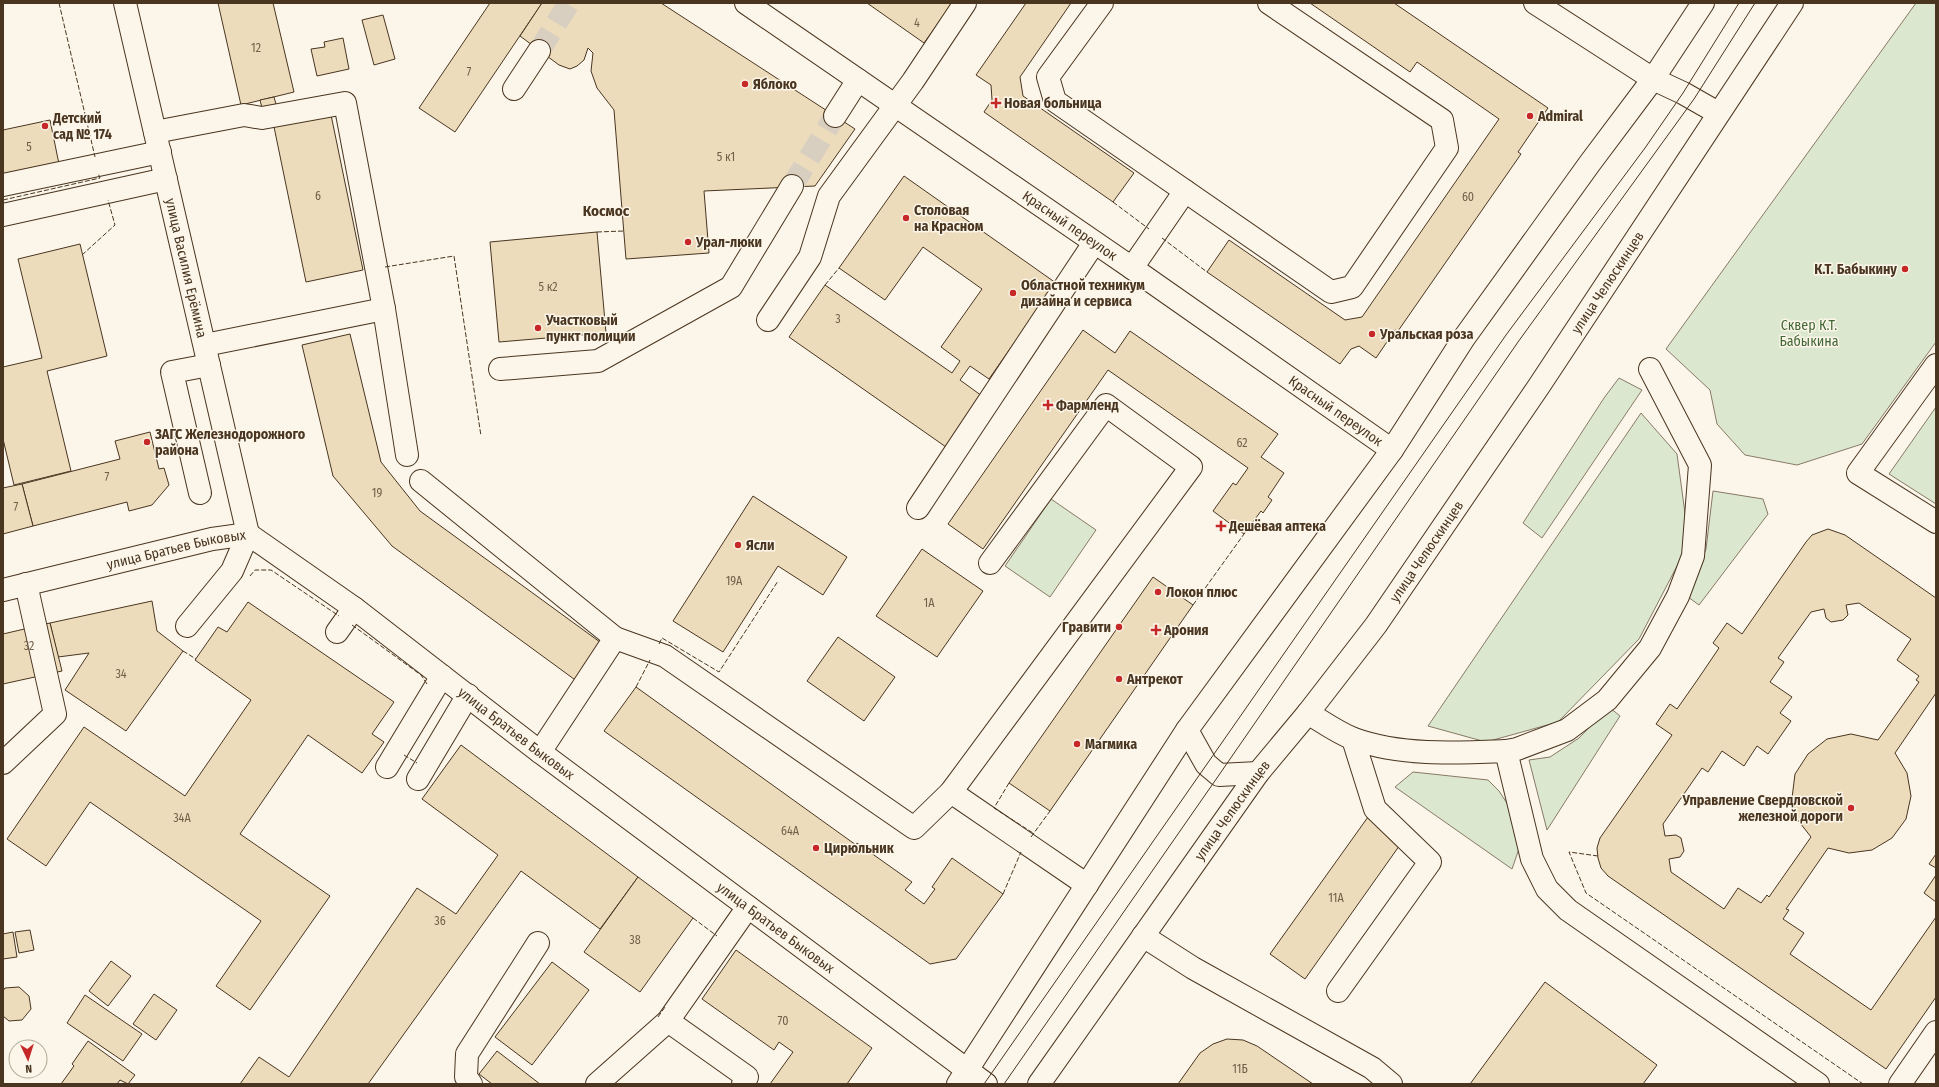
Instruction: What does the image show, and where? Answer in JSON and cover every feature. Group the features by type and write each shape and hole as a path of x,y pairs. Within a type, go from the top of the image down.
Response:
{"street":[{"name":"улица Василия Ерёмина","path":"125,3 248,534"},
{"name":"Красный переулок","path":"746,3 1132,268 1392,450"},
{"path":"768,320 810,258 829,196 895,106 965,3"},
{"path":"1102,3 1048,77 1055,101 1331,292 1352,287 1447,148 1442,120 1269,3"},
{"path":"1535,3 1653,79 1683,93 1718,113"},
{"path":"962,1077 1187,730 1392,450 1464,338 1590,163 1653,79 1703,3"},
{"name":"улица Челюскинцев","path":"1039,1084 1258,773 1308,713 1376,625 1535,393 1718,113 1792,3"},
{"path":"514,89 539,50"},
{"path":"835,116 858,80"},
{"path":"3,185 158,142 244,115 262,118 345,103 384,309 407,455"},
{"path":"3,215 166,179"},
{"path":"500,369 598,361 731,287 792,186"},
{"path":"1132,268 1185,190"},
{"path":"918,508 1094,243"},
{"path":"200,493 172,372 207,355 384,309"},
{"path":"1935,368 1858,473 1936,522"},
{"path":"1308,713 1353,739 1397,749 1451,753 1506,751 1517,749 1567,730 1607,700 1650,648 1678,596 1693,556 1700,465 1650,369"},
{"path":"421,481 616,638 665,656 914,828 951,792 1191,467 1106,405 990,563"},
{"path":"187,626 232,571 248,534"},
{"name":"улица Братьев Быковых","path":"3,590 212,539 248,534 354,608 540,752 748,907 962,1077 986,1084"},
{"path":"3,763 55,714 26,584"},
{"path":"337,632 354,608"},
{"path":"540,752 616,638"},
{"path":"387,767 442,676"},
{"path":"418,779 468,695"},
{"path":"1187,730 1206,764 1220,775 1258,773"},
{"path":"1338,991 1430,862 1375,809 1353,739"},
{"path":"1506,751 1532,859 1547,889 1568,910 1818,1084"},
{"path":"951,792 1087,885"},
{"path":"597,1084 668,1021 748,907"},
{"path":"1143,936 1366,1076 1391,1084"},
{"path":"471,1084 466,1077 467,1054 538,943"},
{"path":"668,1021 747,1077 743,1084"},
{"path":"1900,1084 1936,1032"}],"green space":[{"name":"Сквер К.Т. Бабыкина","path":"1916,3 1936,3 1936,342 1862,444 1797,465 1745,455 1717,424 1710,390 1666,349"},
{"path":"1619,378 1642,390 1542,538 1523,523 1604,398"},
{"path":"1936,407 1936,504 1889,474"},
{"path":"1641,413 1677,454 1689,543 1639,639 1558,722 1486,742 1428,726"},
{"path":"1713,491 1763,499 1768,514 1699,605 1688,597 1706,549"},
{"path":"1051,499 1096,530 1050,597 1005,566"},
{"path":"1609,707 1620,716 1547,830 1529,760 1550,757 1579,738"},
{"path":"1413,772 1488,780 1499,791 1510,808 1521,843 1512,869 1395,787"}],"building":[{"path":"218,3 273,3 294,92 241,105"},
{"path":"490,3 542,3 455,132 419,108"},
{"path":"542,3 661,3 855,129 815,186 704,191 709,253 626,259 614,110 597,88 591,71 593,53 588,48 584,60 577,66 570,69 559,65 520,36"},
{"path":"867,3 953,3 924,43"},
{"path":"1026,3 1071,3 1020,77 1023,96 1134,173 1113,202 984,112 992,100 991,85 976,75"},
{"path":"1310,3 1394,3 1548,108 1518,152 1521,154 1398,331 1395,330 1376,358 1359,346 1351,349 1340,364 1207,272 1229,240 1345,320 1362,317 1499,119 1417,62 1410,72"},
{"path":"383,15 395,59 374,65 362,20"},
{"path":"343,38 349,69 317,76 311,49 325,47 324,42"},
{"path":"274,97 276,104 262,108 260,100"},
{"path":"330,110 363,270 306,282 273,122"},
{"path":"50,120 59,164 3,176 3,130"},
{"name":"Областной техникум дизайна и сервиса","path":"904,176 1056,283 989,379 970,366 960,380 982,396 946,447 789,337 825,285 952,373 960,361 941,347 982,289 923,247 885,300 839,268"},
{"path":"597,232 606,333 499,342 490,242"},
{"path":"80,244 107,356 47,371 71,471 14,485 3,439 3,367 42,358 18,259"},
{"path":"1083,330 1115,353 1130,331 1278,434 1261,457 1284,473 1268,497 1272,500 1263,513 1261,511 1244,534 1213,511 1233,483 1236,485 1248,468 1108,370 983,549 948,524"},
{"path":"350,334 381,462 420,511 604,645 578,682 392,546 333,476 302,345"},
{"path":"150,432 159,469 164,468 169,485 152,505 129,511 127,502 33,526 22,484 120,459 115,441"},
{"path":"22,484 33,526 3,534 3,488"},
{"path":"753,496 847,557 823,595 778,566 723,652 673,621"},
{"name":"Управление Свердловской железной дороги","path":"1828,529 1845,535 1936,598 1936,693 1895,753 1907,773 1911,796 1906,819 1892,838 1872,850 1849,853 1828,848 1786,909 1789,910 1783,919 1804,933 1790,954 1871,1010 1936,917 1936,997 1886,1069 1608,876 1601,868 1598,858 1597,848 1600,838 1672,735 1656,724 1670,704 1677,709 1719,648 1713,643 1727,623 1742,634 1812,535","holes":["1859,603 1911,639 1897,660 1919,676 1916,680 1919,682 1878,740 1851,734 1827,739 1808,754 1795,774 1792,798 1797,819 1811,837 1769,897 1767,895 1761,903 1738,888 1724,909 1671,872 1669,859 1680,857 1684,851 1681,838 1676,835 1665,836 1663,824 1702,768 1708,772 1722,751 1744,766 1757,746 1768,754 1791,721 1780,713 1792,697 1770,682 1784,662 1778,658 1811,612 1824,609 1826,618 1831,622 1843,620 1848,615 1846,605"]},
{"path":"922,549 983,591 937,657 876,616"},
{"path":"1153,577 1193,605 1050,811 1009,783"},
{"path":"152,601 157,631 183,651 126,731 65,690 89,653 58,657 50,623"},
{"path":"248,602 394,702 372,734 384,742 362,773 308,735 240,834 330,896 250,1010 216,986 261,921 90,802 46,866 7,839 84,727 185,796 251,700 195,660 218,627 227,632"},
{"path":"50,623 62,671 3,684 3,634"},
{"path":"838,637 895,677 864,721 807,681"},
{"path":"636,687 856,845 857,843 912,882 905,890 924,904 935,889 932,887 952,858 1003,894 956,959 930,964 604,731"},
{"path":"461,745 638,877 600,929 521,871 368,1084 240,1084 259,1057 289,1077 417,888 456,914 498,855 422,799"},
{"path":"1368,817 1402,842 1305,979 1270,954"},
{"path":"1936,854 1936,868 1929,864"},
{"path":"1936,875 1936,902 1924,893"},
{"path":"638,877 693,918 640,992 584,952"},
{"path":"30,930 34,950 19,953 15,932"},
{"path":"13,932 17,957 3,959 3,934"},
{"path":"736,950 872,1048 847,1084 770,1084 793,1052 779,1042 774,1050 702,999"},
{"path":"111,961 131,976 108,1006 89,991"},
{"path":"552,962 589,990 532,1065 495,1037"},
{"path":"1545,982 1657,1065 1643,1084 1470,1084"},
{"path":"19,987 29,996 31,1009 22,1020 9,1021 3,1016 3,991 5,988"},
{"path":"154,994 177,1010 156,1040 133,1024"},
{"path":"85,995 142,1034 123,1061 67,1023"},
{"path":"1227,1039 1243,1040 1257,1046 1313,1084 1178,1084 1200,1053 1213,1044"},
{"path":"88,1041 135,1075 128,1084 120,1080 117,1084 61,1084 74,1066 72,1064"},
{"path":"497,1051 540,1084 492,1084 479,1074"}],"tunnel":[{"path":"539,51 569,3"},
{"path":"792,186 835,116"}],"tram line":[{"path":"984,1084 1506,335 1645,148 1683,93 1739,3"},
{"path":"1004,1084 1518,342 1694,99 1755,3"}],"fence":[{"path":"59,3 95,157"},
{"path":"3,200 100,178 98,173"},
{"path":"82,255 115,225 108,200"},
{"path":"1113,202 1149,229"},
{"path":"597,232 624,231"},
{"path":"1162,238 1207,272"},
{"path":"385,267 454,256 481,436"},
{"path":"825,285 839,268"},
{"path":"1193,605 1244,534"},
{"path":"250,576 255,570 271,570 339,616"},
{"path":"659,644 662,638 719,672 778,581"},
{"path":"352,625 421,675 427,684"},
{"path":"183,651 196,659"},
{"path":"636,687 650,660"},
{"path":"404,755 417,763"},
{"path":"1009,783 994,808 1033,833"},
{"path":"1031,837 1050,811"},
{"path":"1003,894 1021,852"},
{"path":"1598,856 1569,852 1586,893 1863,1084"},
{"path":"693,918 717,936"},
{"path":"658,1017 665,1007"}],"place":[{"name":"Яблоко","path":"745,84"},
{"name":"Новая больница","path":"996,103"},
{"name":"Admiral","path":"1530,116"},
{"name":"Детский сад № 174","path":"45,126"},
{"name":"Столовая на Красном","path":"906,218"},
{"name":"Урал-люки","path":"688,242"},
{"name":"К.Т. Бабыкину","path":"1905,269"},
{"name":"Областной техникум дизайна и сервиса","path":"1013,293"},
{"name":"Участковый пункт полиции","path":"538,328"},
{"name":"Уральская роза","path":"1372,334"},
{"name":"Фармленд","path":"1048,405"},
{"name":"ЗАГС Железнодорожного района","path":"147,442"},
{"name":"Дешёвая аптека","path":"1221,526"},
{"name":"Ясли","path":"738,545"},
{"name":"Локон плюс","path":"1158,592"},
{"name":"Гравити","path":"1119,627"},
{"name":"Арония","path":"1156,630"},
{"name":"Антрекот","path":"1119,679"},
{"name":"Магмика","path":"1077,744"},
{"name":"Управление Свердловской железной дороги","path":"1851,808"},
{"name":"Цирюльник","path":"816,848"}],"district":[{"name":"Космос","path":"606,211"}]}
